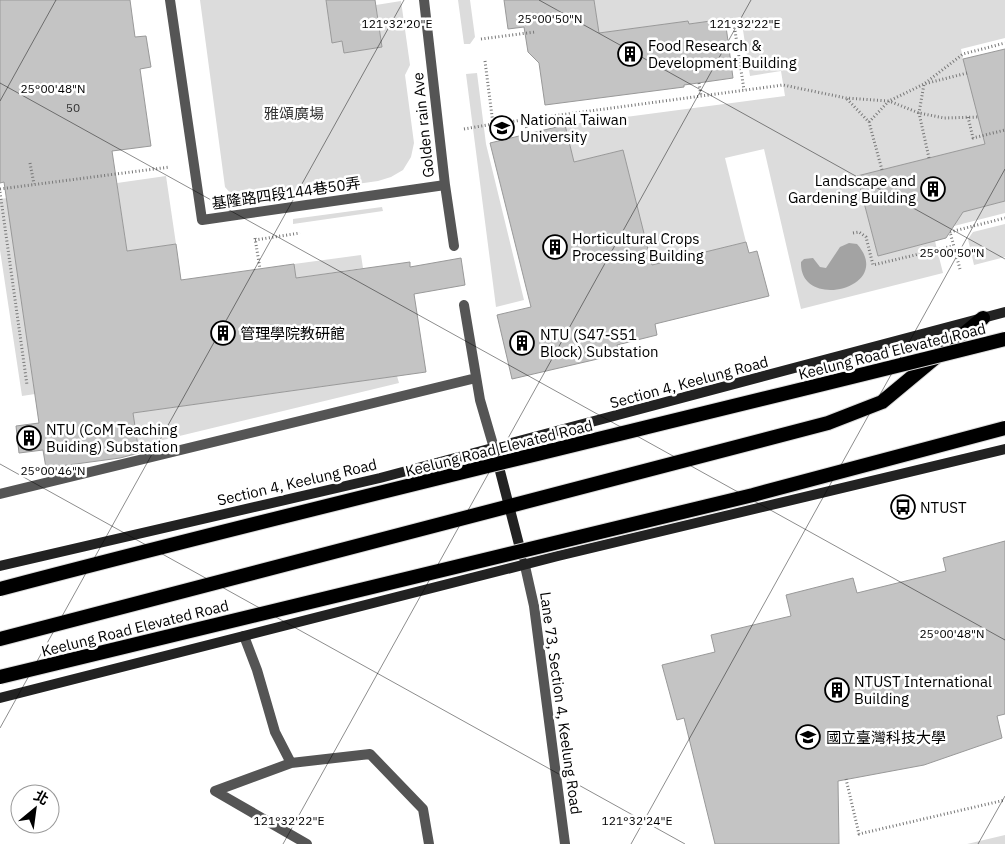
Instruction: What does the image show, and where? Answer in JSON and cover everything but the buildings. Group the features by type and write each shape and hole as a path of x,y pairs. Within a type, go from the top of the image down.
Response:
{"highway":[{"path":"0,639 828,423 882,402 983,318"},
{"name":"Keelung Road Elevated Road","path":"0,589 168,545 626,434 1005,339"},
{"name":"Keelung Road Elevated Road","path":"0,677 753,495 1005,428"}],"main road":[{"name":"Section 4, Keelung Road","path":"0,566 380,478 1005,312"},
{"path":"494,448 525,566"},
{"path":"0,698 525,566 1005,449"}],"street":[{"name":"基隆路四段144巷50弄","path":"170,0 202,220 444,185"},
{"name":"Golden rain Ave","path":"424,0 444,185 454,246"},
{"path":"464,305 476,378 494,448"},
{"path":"0,494 476,378"},
{"name":"Lane 73, Section 4, Keelung Road","path":"525,566 534,606 566,844"},
{"path":"244,636 257,670 275,732 291,763"},
{"path":"307,844 215,791 291,763 370,754 423,809 429,844"}],"path":[{"path":"734,24 744,90"},
{"path":"482,39 535,32"},
{"path":"929,158 919,113 924,84 962,54 1005,43"},
{"path":"729,47 737,46"},
{"path":"484,60 493,124"},
{"path":"869,122 889,101 924,84 967,73"},
{"path":"699,82 701,96"},
{"path":"464,129 783,85 846,98 889,101 919,113 944,118 978,117"},
{"path":"846,98 869,122 882,170"},
{"path":"968,117 973,138 1005,130"},
{"path":"525,120 528,134"},
{"path":"30,163 34,184"},
{"path":"27,386 0,190 193,164"},
{"path":"251,213 260,269"},
{"path":"960,269 950,232 1005,218"},
{"path":"853,233 858,232 866,238 873,265 953,246"},
{"path":"846,779 859,834 1005,800"}],"green space":[{"name":"雅頌廣場","path":"200,0 326,0 332,42 342,41 344,53 382,47 376,5 401,1 410,65 405,75 414,143 411,157 403,170 391,177 378,181 243,200 233,196 225,187"},
{"path":"458,0 470,0 475,37 470,44 464,44"},
{"path":"594,0 1005,0 1005,38 961,49 963,59 1005,139 857,176 878,256 935,241 943,273 801,309 764,149 725,158 746,242 641,268 643,231 623,150 574,162 565,125 785,96 781,71 750,76 741,17 689,24 688,21 599,33"},
{"path":"477,73 486,144 524,300 496,307 466,74"},
{"path":"166,176 176,244 127,251 117,183"},
{"path":"7,198 35,394 22,396 0,250 0,199"},
{"path":"1005,201 1005,213 954,226 951,215"},
{"path":"382,207 383,211 293,224 293,219"},
{"path":"1005,224 1005,257 974,265 968,239 973,232"},
{"path":"361,255 363,268 296,278 294,264"},
{"path":"397,376 399,383 138,446 133,413"},
{"path":"1005,835 1005,844 967,844"}],"shaded area":[{"path":"849,243 857,244 866,259 864,272 856,282 843,288 828,290 814,286 804,277 801,262 804,259 813,258 820,267 826,268 840,247"}],"place":[{"name":"Food Research & Development Building","path":"630,54"},
{"name":"National Taiwan University","path":"502,128"},
{"name":"Landscape and Gardening Building","path":"933,189"},
{"name":"Horticultural Crops Processing Building","path":"555,247"},
{"name":"管理學院教研館","path":"223,333"},
{"name":"NTU (S47-S51 Block) Substation","path":"522,343"},
{"name":"NTU (CoM Teaching Buiding) Substation","path":"29,438"},
{"name":"NTUST","path":"903,507"},
{"name":"NTUST International Building","path":"837,690"},
{"name":"國立臺灣科技大學","path":"808,737"}]}
